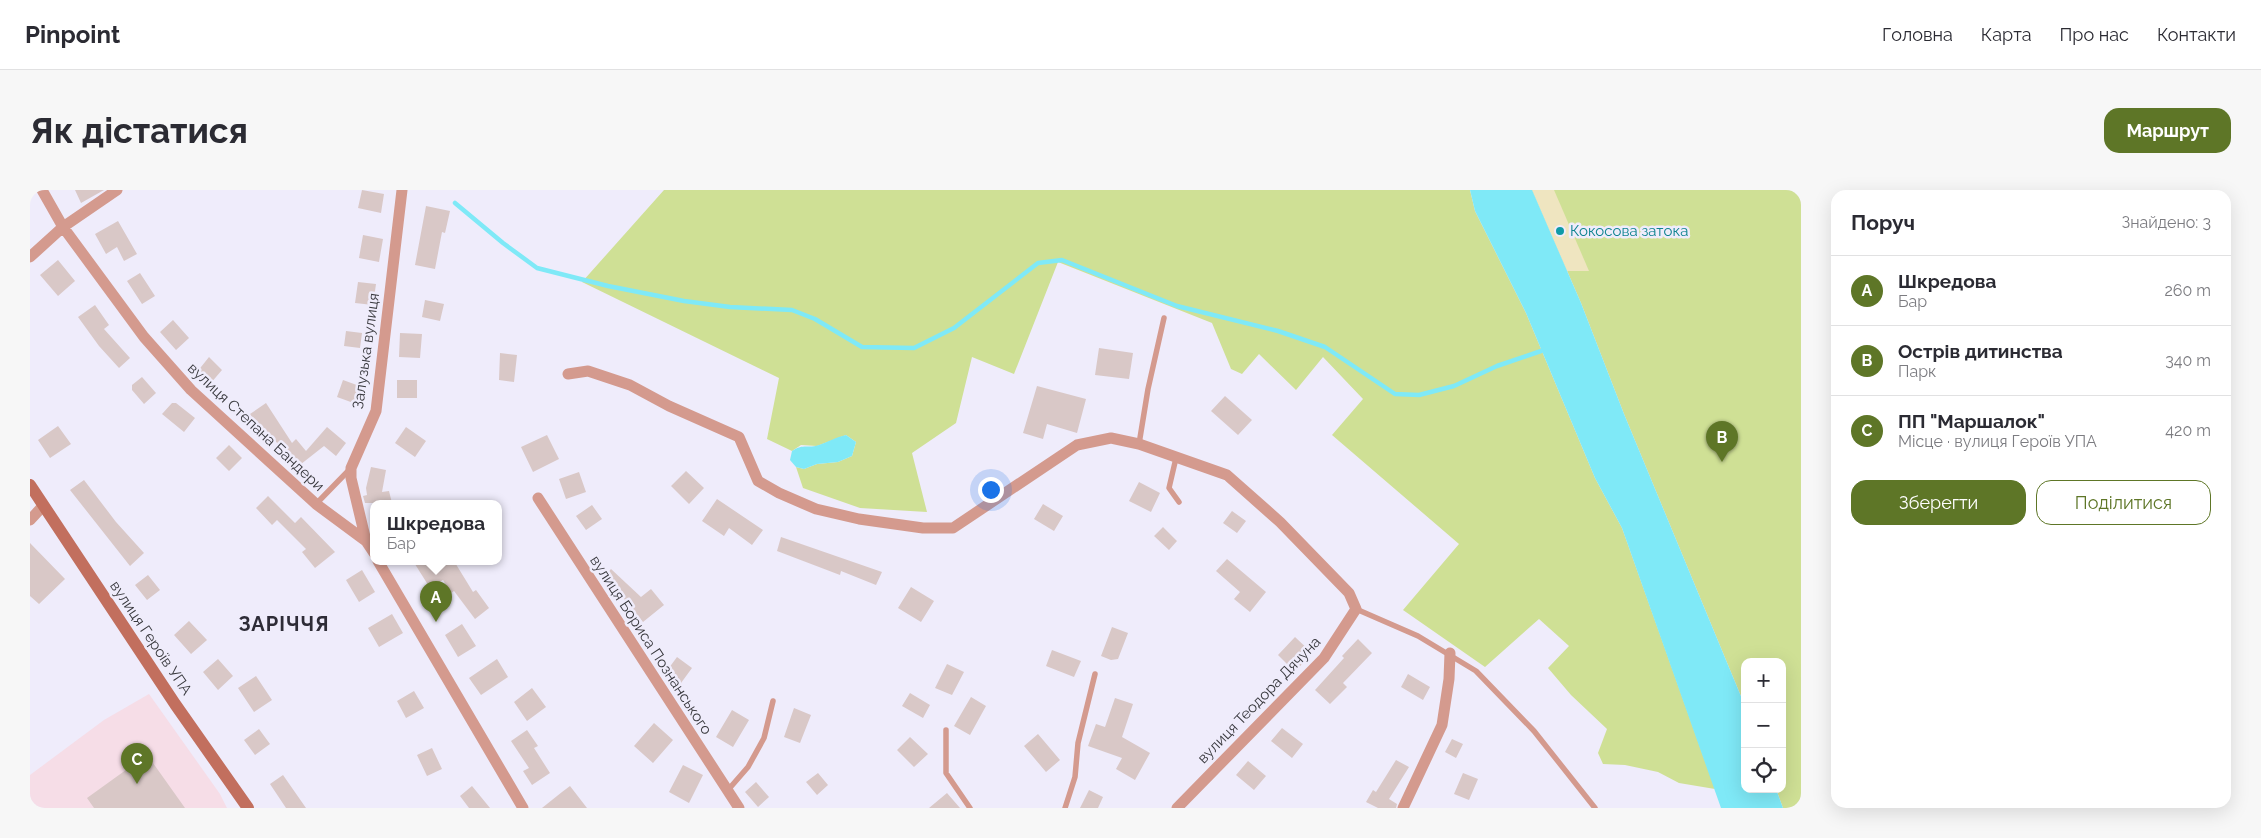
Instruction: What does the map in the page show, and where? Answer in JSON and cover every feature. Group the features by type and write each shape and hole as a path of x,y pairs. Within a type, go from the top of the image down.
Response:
{"street":[{"name":"вулиця Степана Бандери","path":"42,190 63,226 144,337 190,390 316,504 366,541 370,547"},
{"path":"30,257 63,226 117,190"},
{"name":"Залузька вулиця","path":"351,468 376,411 402,190"},
{"path":"568,374 588,371 630,385 669,406 738,437 758,481 778,493 816,509 850,518 923,528 953,528 1077,446 1111,438 1139,444 1227,475 1280,522 1349,593 1356,609"},
{"path":"351,468 351,478 366,541"},
{"name":"вулиця Героїв УПА","path":"30,485 175,704 248,808"},
{"name":"вулиця Бориса Познанського","path":"538,498 739,808"},
{"path":"30,520 43,506"},
{"path":"380,565 523,808"},
{"name":"вулиця Теодора Дячуна","path":"1177,808 1324,658 1356,609"},
{"path":"1403,808 1442,725 1449,679 1450,653"}],"lane":[{"path":"1139,444 1148,389 1164,318"},
{"path":"1176,458 1169,488 1179,502"},
{"path":"316,504 351,468"},
{"path":"1356,609 1418,636 1450,653 1476,671 1505,699 1568,771 1595,808"},
{"path":"1065,808 1075,777 1078,743 1095,674"},
{"path":"728,790 748,767 764,738 773,701"},
{"path":"946,730 946,773 970,808"}],"shaded area":[{"path":"149,694 220,794 227,808 30,808 30,775 104,720"}],"green space":[{"path":"664,190 1470,190 1475,211 1526,313 1595,478 1622,528 1715,789 1679,783 1658,772 1625,765 1603,764 1598,753 1607,729 1571,695 1548,668 1569,646 1539,619 1485,667 1403,610 1459,544 1332,435 1363,399 1323,357 1296,390 1259,354 1242,374 1231,369 1212,323 1058,262 1014,374 972,357 956,423 912,453 927,512 860,508 803,488 796,467 804,469 817,464 838,462 852,456 856,442 846,435 817,446 801,445 792,451 767,439 779,378 582,282"},
{"path":"1532,190 1801,190 1801,808 1783,808 1777,793 1786,793 1786,658 1741,658 1741,696 1624,414 1581,303"}],"sand":[{"name":"Кокосова затока","path":"1532,190 1554,190 1589,271 1567,271"}],"water":[{"path":"1470,190 1532,190 1581,303 1624,414 1741,696 1741,793 1777,793 1783,808 1721,808 1622,528 1595,478 1526,313 1475,211"},
{"path":"846,435 856,442 852,456 838,462 817,464 804,469 796,467 790,460 792,451 796,449 815,446"}],"building":[{"path":"75,190 104,190 81,203"},
{"path":"362,190 384,194 381,213 358,208"},
{"path":"426,206 450,211 445,233 442,232 435,269 415,265"},
{"path":"118,221 137,254 124,261 117,247 106,254 95,234"},
{"path":"363,235 383,239 379,262 359,258"},
{"path":"58,260 75,281 58,296 40,275"},
{"path":"140,273 155,296 142,304 127,281"},
{"path":"358,282 376,284 373,305 355,303"},
{"path":"425,300 444,304 440,321 422,317"},
{"path":"95,305 109,325 104,329 130,358 119,368 99,346 78,317"},
{"path":"173,320 189,338 176,350 160,332"},
{"path":"346,331 362,333 360,348 344,346"},
{"path":"400,333 422,334 420,358 399,357"},
{"path":"1099,348 1133,353 1129,379 1095,375"},
{"path":"500,353 517,355 514,382 499,380"},
{"path":"209,357 222,370 210,384 197,372"},
{"path":"142,377 156,393 144,404 132,390 132,385"},
{"path":"343,380 365,388 359,405 337,397"},
{"path":"397,380 417,380 417,398 397,398"},
{"path":"1037,386 1086,399 1077,433 1047,424 1043,439 1023,433"},
{"path":"1225,396 1252,420 1238,435 1211,411"},
{"path":"172,403 176,403 195,418 184,432 162,414"},
{"path":"266,403 292,443 296,439 306,451 327,427 346,443 336,456 324,446 296,468 271,435 266,438 250,414"},
{"path":"58,426 71,444 50,458 38,440"},
{"path":"406,427 426,441 415,457 395,443"},
{"path":"547,435 559,459 533,472 521,447"},
{"path":"229,445 242,458 229,471 216,458"},
{"path":"371,467 386,470 382,492 389,491 391,500 370,500 370,503 365,503 363,496 367,495 366,488"},
{"path":"686,471 704,488 689,504 671,486"},
{"path":"579,472 586,492 566,499 559,479"},
{"path":"84,480 116,522 144,553 130,566 70,490"},
{"path":"1139,482 1160,493 1151,512 1129,501"},
{"path":"268,496 295,523 301,517 335,552 315,568 302,552 306,549 277,520 272,525 256,508"},
{"path":"717,499 763,530 752,545 729,528 724,536 702,521"},
{"path":"1043,504 1063,516 1054,531 1034,519"},
{"path":"592,505 602,519 586,530 576,516"},
{"path":"1232,511 1246,521 1237,533 1223,523"},
{"path":"1163,527 1177,541 1169,550 1154,536"},
{"path":"781,537 882,572 876,585 841,571 840,575 777,551"},
{"path":"30,543 65,579 39,604 30,596"},
{"path":"1227,559 1266,592 1250,612 1234,599 1240,592 1216,571"},
{"path":"416,565 456,565 473,592 476,590 489,608 475,619 454,591 451,593 443,580 430,588"},
{"path":"611,569 641,597 651,589 664,605 643,622 620,594 602,579"},
{"path":"362,570 375,592 359,602 346,580"},
{"path":"148,575 160,590 147,600 135,585"},
{"path":"911,587 934,601 921,622 898,608"},
{"path":"392,614 403,633 379,647 368,628"},
{"path":"189,621 207,640 191,654 174,635"},
{"path":"462,624 476,646 458,657 445,635"},
{"path":"1112,627 1128,633 1118,659 1111,660 1101,656"},
{"path":"1295,637 1312,653 1295,672 1278,655"},
{"path":"1358,639 1372,653 1343,683 1347,687 1330,704 1315,690 1344,658 1342,656"},
{"path":"1052,650 1081,661 1074,677 1046,666"},
{"path":"677,657 692,668 681,683 666,672"},
{"path":"218,659 233,676 218,690 203,672"},
{"path":"497,659 508,677 481,695 469,678"},
{"path":"947,664 964,672 952,695 935,688"},
{"path":"1408,674 1430,687 1423,700 1401,687"},
{"path":"256,676 272,700 254,712 238,688"},
{"path":"532,688 546,707 527,721 514,702"},
{"path":"414,691 424,708 406,718 397,701"},
{"path":"910,693 930,705 923,718 902,706"},
{"path":"971,697 986,706 970,735 954,726"},
{"path":"1115,698 1133,704 1122,737 1150,753 1135,780 1116,769 1122,758 1088,746 1096,724 1105,727"},
{"path":"794,708 811,715 800,743 784,737"},
{"path":"732,710 749,720 733,747 716,737"},
{"path":"654,723 673,740 653,763 634,746"},
{"path":"1282,728 1303,744 1292,758 1271,741"},
{"path":"259,729 270,744 255,755 244,740"},
{"path":"527,730 538,746 534,748 550,773 532,785 523,771 529,768 511,741"},
{"path":"1038,734 1060,760 1046,772 1024,746"},
{"path":"910,737 928,754 914,767 897,750"},
{"path":"1452,739 1463,744 1456,758 1445,752"},
{"path":"432,748 442,769 427,776 417,755"},
{"path":"1396,760 1409,767 1389,799 1397,804 1396,808 1378,808 1366,802 1373,790 1376,792"},
{"path":"1248,761 1266,776 1254,790 1236,775"},
{"path":"137,762 143,770 153,763 185,808 94,808 87,798"},
{"path":"683,765 703,775 689,803 669,792"},
{"path":"818,773 828,785 817,795 806,782"},
{"path":"1463,773 1478,779 1469,800 1454,794"},
{"path":"283,775 306,808 286,808 270,784"},
{"path":"756,782 769,797 758,807 745,792"},
{"path":"472,786 490,808 469,808 460,796"},
{"path":"570,786 587,808 542,808 562,792"},
{"path":"1089,790 1103,797 1098,808 1080,808"},
{"path":"947,793 960,808 929,808"}],"waterway":[{"path":"455,203 503,243 537,268 608,286 684,301 730,307 792,310 815,319 862,347 914,348 954,328 1038,263 1062,260 1177,306 1278,331 1325,347 1395,394 1419,395 1454,386 1497,366 1541,351"}],"place":[{"name":"Кокосова затока","path":"1560,231"},
{"name":"Острів дитинства","path":"1722,462"},
{"name":"Шкредова","path":"436,622"},
{"name":"ПП \"Маршалок\"","path":"137,784"}],"district":[{"name":"ЗАРІЧЧЯ","path":"284,624"}]}
